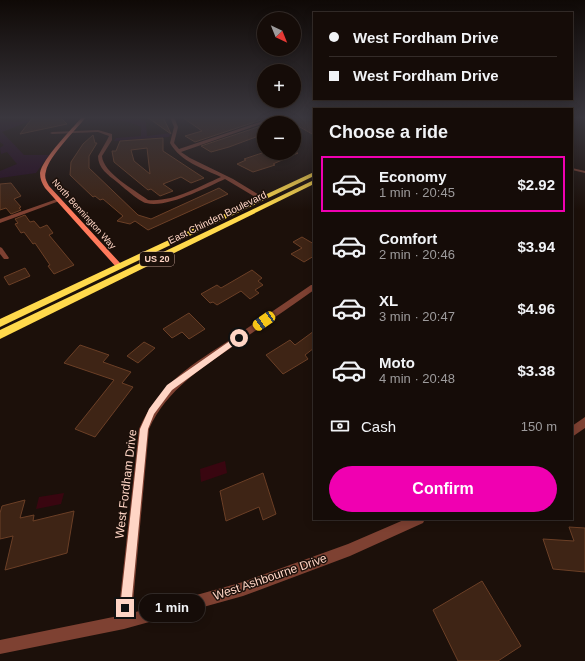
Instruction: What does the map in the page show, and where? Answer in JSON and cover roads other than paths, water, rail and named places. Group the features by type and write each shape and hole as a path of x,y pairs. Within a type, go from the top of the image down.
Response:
{"main road":[{"name":"East Chinden Boulevard","path":"0,323 313,174"},
{"name":"East Chinden Boulevard","path":"0,335 313,182"},
{"path":"140,267 164,251 254,207 262,198"}],"street":[{"name":"North Bennington Way","path":"58,148 48,160 42,172 44,183 119,266"},
{"path":"104,148 100,157 103,168 143,200 152,203 165,201 225,177"},
{"path":"175,148 178,152 206,169 225,177 262,198"},
{"path":"178,152 190,148"},
{"path":"573,169 585,172"},
{"path":"0,221 59,200"},
{"path":"0,249 6,258"},
{"name":"West Fordham Drive","path":"124,622 144,429 151,412 170,388 189,372 313,288"},
{"path":"573,431 585,422"},
{"name":"West Ashbourne Drive","path":"0,648 124,622 243,588 350,550 417,520"}]}
